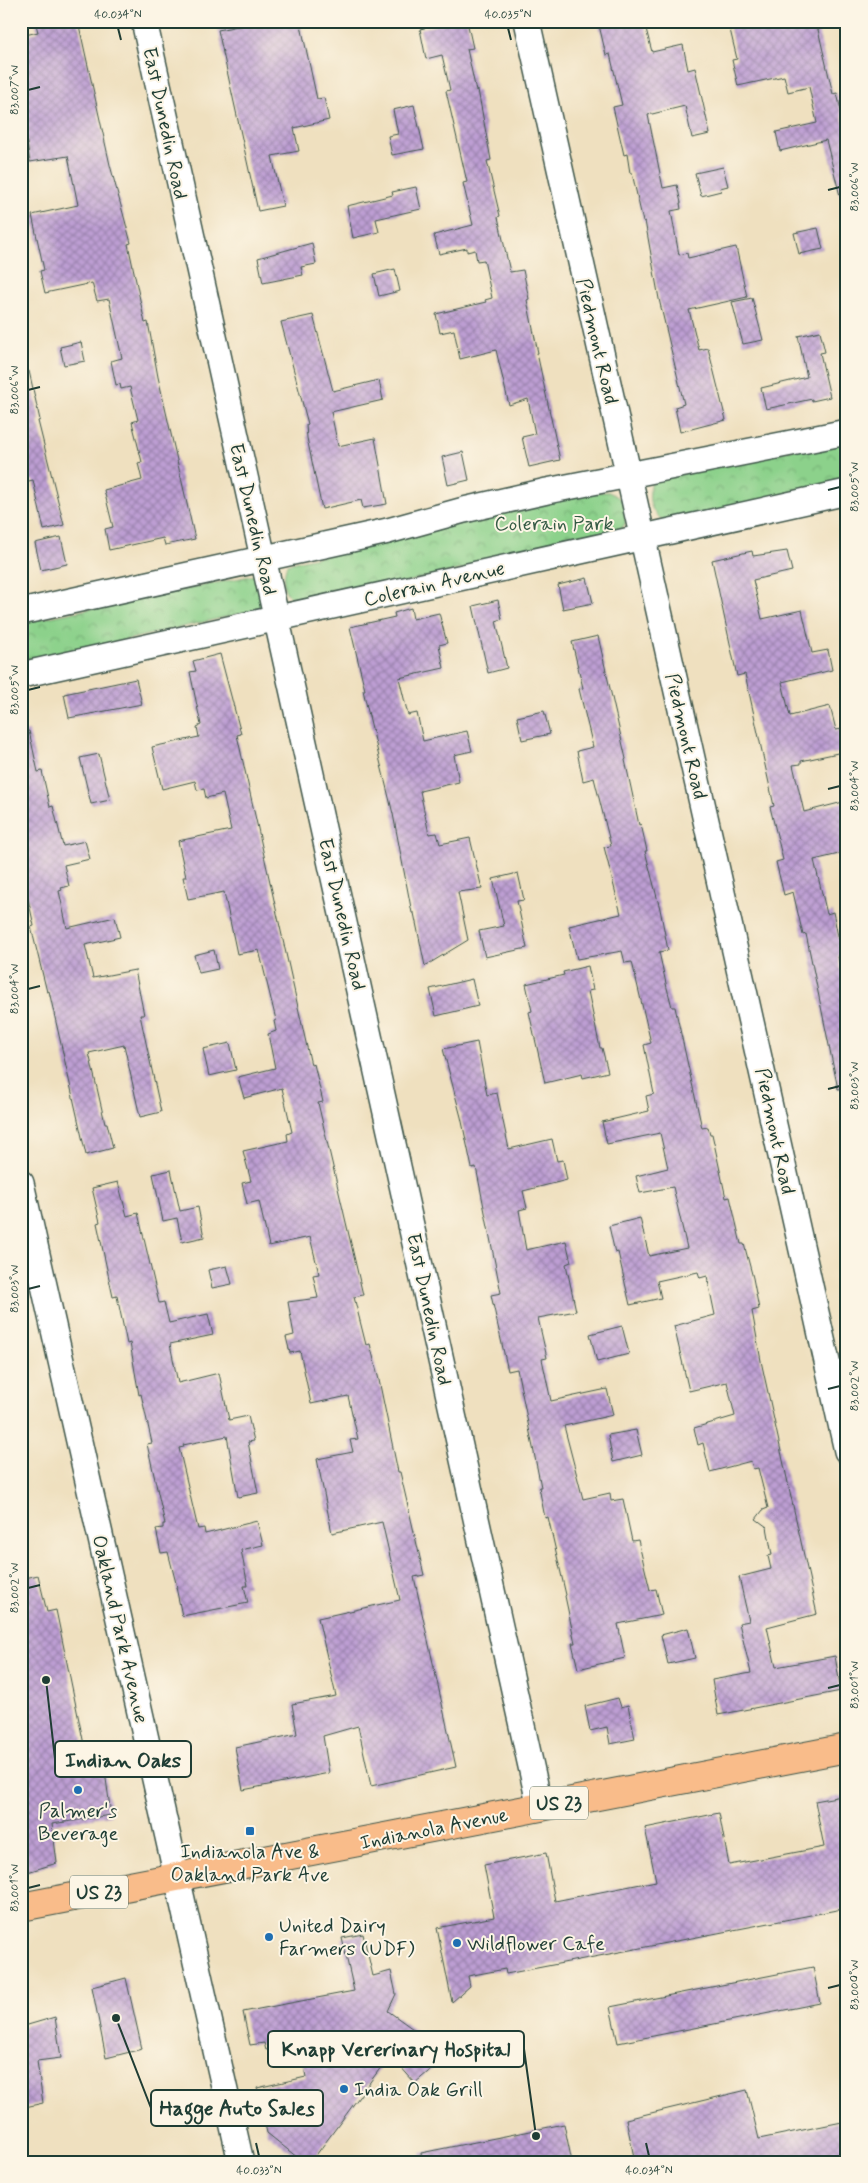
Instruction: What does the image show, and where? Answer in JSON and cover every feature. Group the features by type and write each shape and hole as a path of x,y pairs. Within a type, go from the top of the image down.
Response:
{"main road":[{"name":"Indianola Avenue","path":"21,1907 847,1748"}],"street":[{"name":"East Dunedin Road","path":"144,21 540,1807"},
{"name":"Piedmont Road","path":"527,21 847,1451"},
{"path":"21,612 263,560 538,493 847,432"},
{"name":"Colerain Avenue","path":"21,675 847,492"},
{"name":"Oakland Park Avenue","path":"21,1183 241,2162"}],"green space":[{"name":"Colerain Park","path":"847,437 847,484 668,524 657,515 651,505 652,480"},
{"name":"Colerain Park","path":"592,492 609,492 621,499 626,510 625,524 617,534 309,604 294,599 289,595 284,586 287,564"},
{"path":"255,575 265,608 21,664 21,623"}],"building":[{"path":"35,21 78,21 110,165 131,243 128,244 145,323 148,322 158,377 195,539 165,545 163,538 109,550 105,529 113,527 104,490 142,480 138,463 142,462 132,422 138,420 130,387 121,389 120,384 116,385 111,361 122,358 109,299 97,301 92,283 45,293 40,271 44,270 32,215 78,205 68,156 30,162 21,107 21,36 38,32"},
{"path":"263,21 300,21 317,99 324,98 329,120 294,128 299,151 272,156 283,206 258,211 218,30"},
{"path":"455,21 467,21 473,48 467,49 476,91 478,90 491,160 487,161 500,216 498,217 510,272 523,270 537,353 560,460 529,467 522,437 535,434 528,399 509,405 496,350 460,359 454,330 440,333 436,314 486,302 485,300 492,298 484,260 477,261 475,250 467,252 467,248 439,254 434,235 473,225 463,183 467,182 446,91 450,90 442,55 426,59 420,29"},
{"path":"598,21 644,21 652,52 683,45 688,70 695,68 710,134 692,138 685,106 648,115 663,188 677,185 681,203 681,209 671,211 679,255 687,253 688,258 736,247 747,297 689,310 699,350 708,348 726,420 680,432 675,407 684,404 659,299 645,221 643,222 627,154 624,155 613,107 622,105 610,54 606,55"},
{"path":"728,21 751,21 753,28 784,21 816,21 833,94 837,93 847,137 847,195 840,196 826,140 780,151 776,132 817,123 809,87 788,92 784,76 738,86 732,60 737,59"},
{"path":"414,105 424,149 392,155 388,136 398,134 393,110"},
{"path":"723,167 728,186 720,188 721,191 701,196 695,173"},
{"path":"416,187 421,209 376,219 379,232 353,238 347,206 393,195 392,192"},
{"path":"818,228 823,249 799,254 794,233"},
{"path":"312,243 316,264 301,267 303,275 263,283 258,258"},
{"path":"395,269 400,291 379,296 374,274"},
{"path":"752,298 763,340 743,344 732,302"},
{"path":"313,315 333,391 379,380 383,400 331,412 338,446 375,438 387,504 363,508 361,500 322,509 307,438 306,425 308,424 281,322"},
{"path":"820,331 825,352 820,353 830,397 766,409 761,388 807,377 798,336"},
{"path":"81,342 85,361 64,365 60,347"},
{"path":"29,371 40,420 38,421 64,525 44,530 33,480 24,482 21,472 21,372"},
{"path":"463,452 469,480 448,485 442,457"},
{"path":"61,537 67,564 41,570 35,543"},
{"path":"752,551 753,556 787,551 792,571 753,580 762,619 802,610 812,653 828,650 832,670 782,682 790,716 830,706 836,730 842,729 847,747 847,751 801,761 801,764 793,765 804,812 847,801 847,852 814,860 827,914 833,912 842,955 838,956 847,999 847,1088 838,1089 806,934 803,935 793,892 784,895 776,862 783,860 770,807 774,806 745,674 737,676 712,560"},
{"path":"587,578 593,603 563,609 558,585"},
{"path":"498,600 502,619 496,621 507,668 488,673 473,606"},
{"path":"411,608 413,619 439,613 447,643 439,645 444,668 399,678 408,715 417,713 423,741 467,731 472,751 454,755 459,782 420,791 429,834 437,833 440,844 470,838 482,889 458,892 468,940 425,966 414,913 412,913 393,814 350,627 395,617 394,613"},
{"path":"598,636 639,825 641,824 647,851 645,851 660,909 668,950 659,952 667,988 672,1007 675,1007 702,1128 708,1127 710,1134 712,1134 726,1198 730,1197 741,1244 744,1244 753,1278 759,1309 752,1311 761,1361 817,1614 767,1627 776,1667 835,1656 841,1691 718,1715 712,1680 751,1673 739,1623 749,1621 739,1577 771,1569 768,1556 772,1555 767,1527 756,1519 763,1510 768,1508 758,1468 753,1469 751,1461 710,1472 703,1443 698,1445 694,1428 735,1416 727,1382 689,1391 674,1326 715,1315 707,1276 700,1278 698,1272 657,1281 661,1298 630,1305 618,1252 615,1253 609,1226 640,1218 649,1256 687,1248 673,1187 640,1193 636,1176 668,1168 660,1133 607,1144 602,1122 649,1111 646,1096 654,1094 644,1045 651,1043 632,962 625,963 622,951 577,959 569,926 621,914 604,847 611,846 594,778 583,781 577,751 593,747 579,689 583,688 572,642"},
{"path":"220,654 241,734 237,735 311,1065 314,1064 323,1102 318,1103 363,1295 354,1297 366,1345 370,1344 398,1472 400,1472 424,1575 414,1577 456,1767 371,1786 358,1726 323,1736 329,1773 243,1790 235,1747 297,1734 292,1704 336,1696 318,1618 400,1600 382,1522 332,1533 317,1459 353,1452 350,1440 358,1439 348,1396 311,1404 300,1351 290,1353 286,1337 294,1335 288,1302 318,1298 313,1275 319,1274 310,1237 269,1246 259,1201 247,1204 242,1183 251,1181 243,1151 288,1141 287,1134 292,1132 282,1088 244,1098 238,1077 275,1068 268,1034 276,1031 274,1021 276,1020 259,950 237,954 224,892 188,899 183,877 186,877 178,841 231,830 223,794 206,798 204,789 197,790 195,781 162,789 152,747 199,737 197,727 201,725 190,672 196,671 193,661"},
{"path":"136,679 142,704 69,718 64,694"},
{"path":"544,711 550,734 522,740 517,717"},
{"path":"29,731 38,772 42,771 50,807 53,806 63,846 85,841 90,859 64,865 69,886 61,888 62,890 59,891 67,928 115,917 120,937 85,945 93,978 135,970 144,1015 140,1015 161,1112 140,1117 124,1045 89,1053 105,1123 107,1123 113,1148 86,1155 49,991 47,992 31,927 34,926 27,894 21,895 21,732"},
{"path":"99,754 110,800 91,804 80,758"},
{"path":"518,873 524,900 517,901 527,948 485,957 479,931 504,926 493,879"},
{"path":"214,950 218,969 199,973 194,955"},
{"path":"588,966 593,990 588,991 600,1048 602,1048 608,1072 583,1078 582,1074 545,1083 529,1012 532,1011 526,984 564,975 563,972"},
{"path":"472,979 478,1006 436,1016 430,989"},
{"path":"477,1042 487,1095 497,1093 509,1149 552,1139 557,1161 563,1160 567,1180 523,1191 527,1208 519,1210 526,1250 566,1241 571,1262 566,1264 576,1311 538,1318 547,1358 542,1359 551,1401 607,1389 613,1415 564,1426 583,1499 610,1493 611,1501 623,1499 632,1541 638,1540 650,1590 656,1589 662,1615 618,1624 625,1658 578,1669 572,1643 575,1643 566,1595 548,1517 545,1518 539,1487 541,1487 517,1369 508,1371 491,1295 501,1293 476,1167 472,1168 443,1049"},
{"path":"230,1043 236,1070 209,1076 203,1049"},
{"path":"171,1170 180,1211 198,1207 204,1237 182,1242 177,1218 163,1221 153,1174"},
{"path":"118,1182 127,1216 138,1213 159,1303 164,1302 169,1323 208,1314 213,1335 170,1344 178,1383 219,1373 229,1420 248,1416 254,1441 248,1442 258,1493 238,1497 227,1436 183,1445 184,1447 179,1448 198,1529 204,1528 205,1534 257,1521 263,1545 241,1550 248,1586 244,1586 248,1603 182,1616 168,1552 161,1553 156,1529 163,1528 163,1524 165,1524 147,1444 152,1443 141,1394 139,1395 130,1343 127,1344 117,1296 113,1297 97,1223 100,1222 92,1188"},
{"path":"227,1266 232,1284 212,1288 208,1270"},
{"path":"622,1326 629,1354 597,1362 590,1334"},
{"path":"636,1430 642,1455 613,1462 608,1435"},
{"path":"38,1575 47,1612 56,1610 87,1759 103,1757 111,1815 52,1824 57,1863 21,1874 21,1579"},
{"path":"688,1628 695,1658 668,1664 661,1635"},
{"path":"618,1698 621,1707 628,1705 635,1739 610,1744 607,1727 590,1731 585,1706"},
{"path":"847,1795 847,1908 506,1974 505,1969 468,1976 470,1986 452,2002 437,1928 494,1917 484,1865 546,1853 555,1901 656,1881 645,1828 719,1813 729,1865 824,1847 815,1801"},
{"path":"363,1934 373,1976 391,1971 396,1994 388,2011 427,2039 430,2036 447,2056 415,2083 390,2055 311,2162 303,2162 267,2133 257,2088 306,2077 299,2043 266,2050 264,2043 250,2045 243,2012 354,1991 342,1938"},
{"path":"813,1967 820,2003 618,2043 610,2007"},
{"path":"126,1978 142,2049 106,2058 92,1987"},
{"path":"55,2017 61,2058 37,2061 43,2103 21,2108 21,2027"},
{"path":"747,2090 759,2139 847,2121 847,2162 635,2162 626,2119"},
{"path":"564,2124 572,2162 422,2162 421,2153"}],"place":[{"name":"Indian Oaks","path":"46,1680"},
{"name":"Palmer's Beverage","path":"78,1790"},
{"name":"Indianola Ave & Oakland Park Ave","path":"250,1831"},
{"name":"United Dairy Farmers (UDF)","path":"269,1937"},
{"name":"Wildflower Cafe","path":"457,1943"},
{"name":"Hagge Auto Sales","path":"116,2018"},
{"name":"India Oak Grill","path":"344,2089"},
{"name":"Knapp Vererinary Hospital","path":"536,2136"}]}
